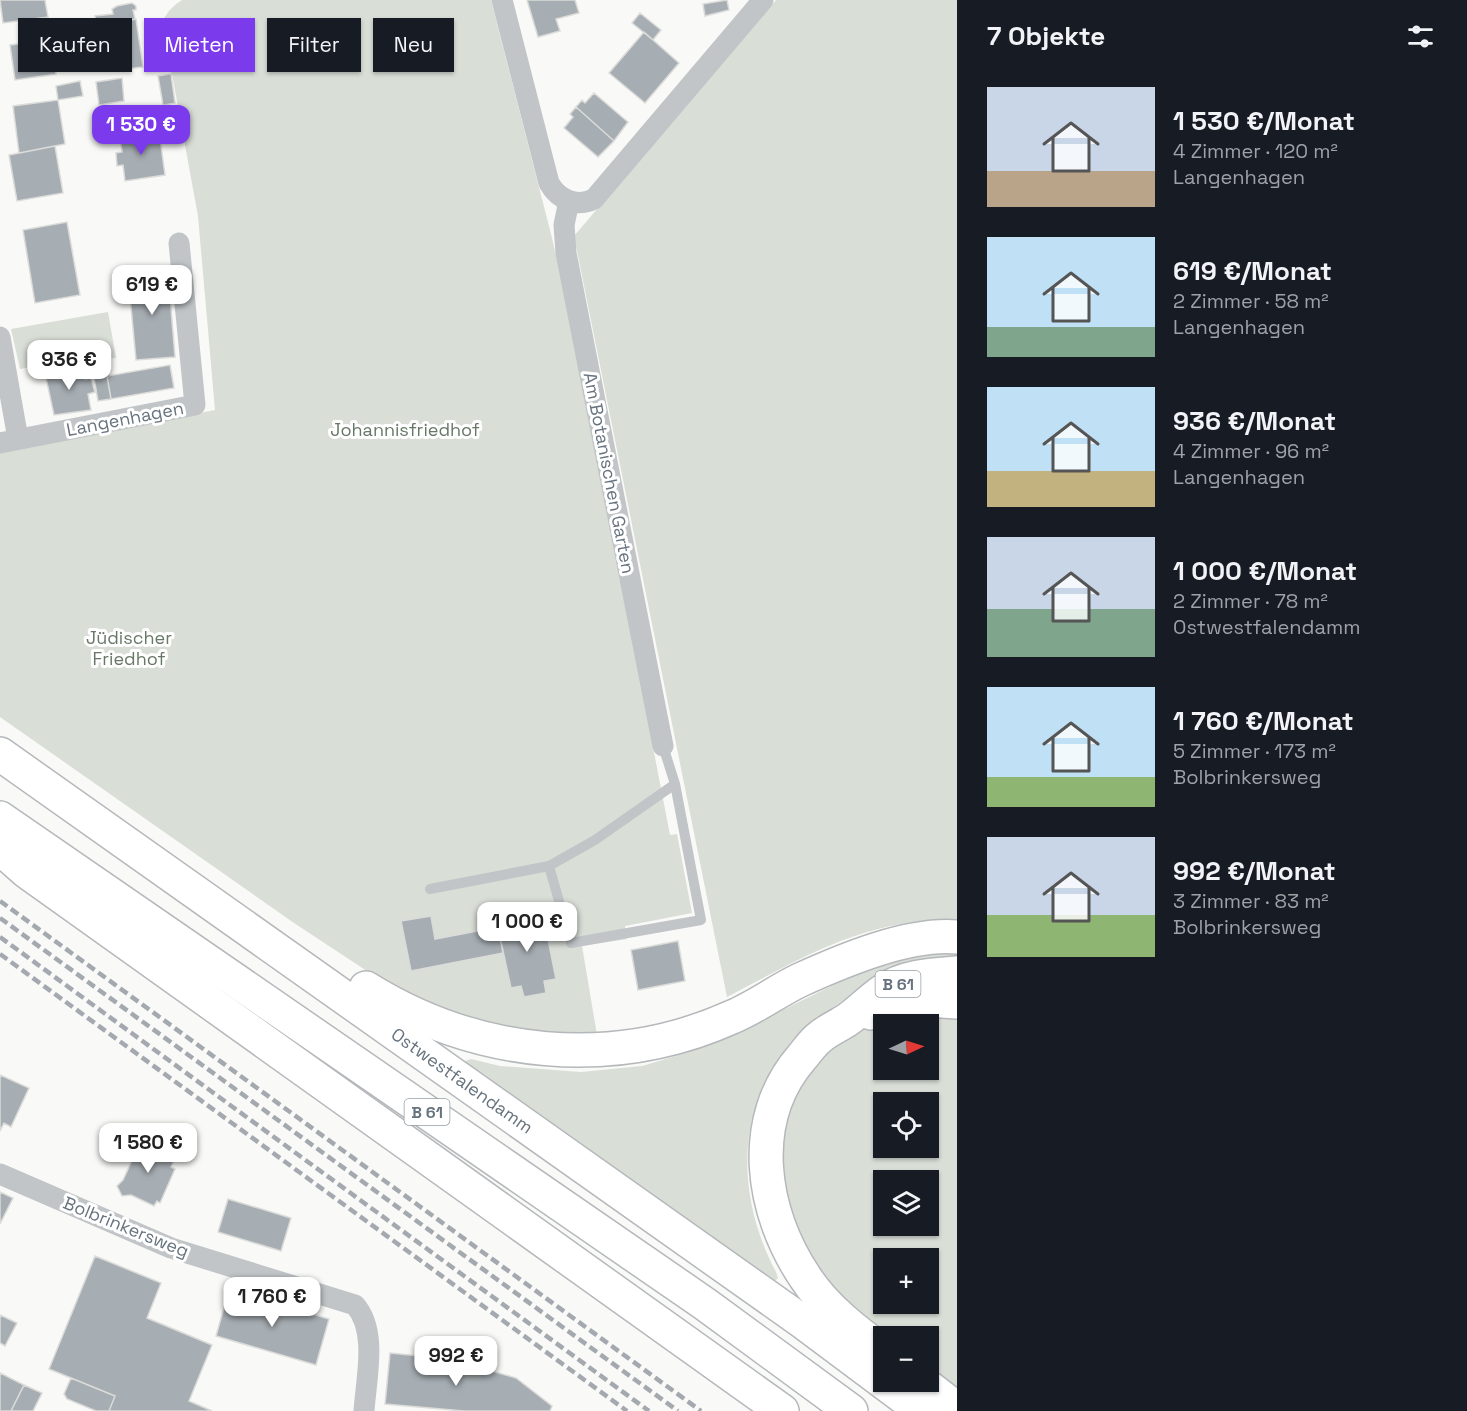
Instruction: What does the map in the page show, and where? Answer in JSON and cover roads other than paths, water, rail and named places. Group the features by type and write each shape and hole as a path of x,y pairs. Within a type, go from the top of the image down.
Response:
{"highway":[{"name":"Ostwestfalendamm","path":"0,754 793,1315 922,1411"},
{"name":"B 61","path":"0,818 705,1304 851,1411"},
{"name":"B 61","path":"0,848 26,871 782,1411"},
{"name":"B 61","path":"167,870 234,898 396,1007 435,1024 495,1043 535,1049 589,1051 660,1043 732,1017 800,980 868,954 909,940 957,937"},
{"name":"B 61","path":"873,1343 838,1315 805,1278 781,1235 769,1197 766,1152 771,1111 781,1085 819,1037 849,1019 885,990 922,975 957,973"},
{"name":"B 61","path":"849,1019 927,1000 957,1002"},
{"path":"935,1392 957,1409"}],"street":[{"path":"502,0 549,183 559,195 569,201 580,203 594,199 763,0"},
{"name":"Am Botanischen Garten","path":"569,201 564,225 566,254 663,746"},
{"name":"Langenhagen","path":"9,441 195,405 179,243"},
{"path":"0,337 9,441"},
{"name":"Bolbrinkersweg","path":"0,1174 171,1248 355,1305 364,1317 368,1334 364,1411"}],"lane":[{"path":"549,866 571,943 701,920 675,784 663,746"},
{"path":"430,890 549,866 595,840 675,784"}],"railway":[{"path":"0,901 701,1411"},
{"path":"0,918 678,1411"},
{"path":"0,937 649,1411"},
{"path":"0,954 627,1411"}],"park label":[{"name":"Johannisfriedhof","path":"405,430"},
{"name":"Jüdischer Friedhof","path":"129,648"}]}
